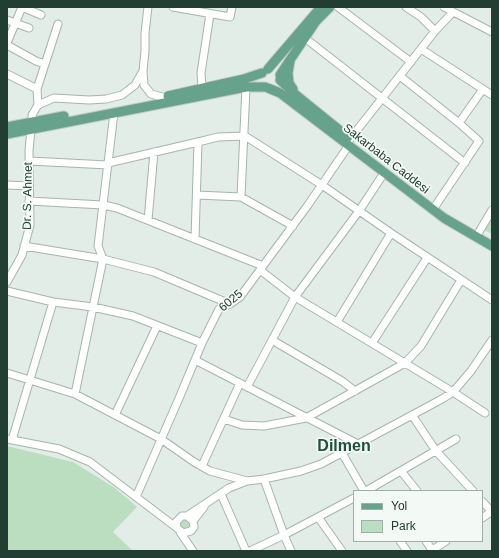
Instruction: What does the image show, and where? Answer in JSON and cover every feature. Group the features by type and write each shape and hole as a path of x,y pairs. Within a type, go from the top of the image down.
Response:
{"main road":[{"path":"321,7 265,71 261,82 267,87 277,85 291,57 316,21 330,7"},
{"path":"291,57 288,73 289,83 296,95"},
{"path":"265,71 276,70 280,77"},
{"name":"Sakarbaba Caddesi","path":"7,134 32,126 244,79 265,71"},
{"name":"Sakarbaba Caddesi","path":"280,77 296,95 384,173 444,218 492,246"},
{"name":"Sakarbaba Caddesi","path":"7,127 32,126 114,113 246,87 267,87 280,93 436,205 492,240"}],"street":[{"path":"41,15 22,7 7,44 36,61 45,64"},
{"path":"148,7 143,71 144,85 151,94 162,98"},
{"path":"173,7 230,17 232,7"},
{"path":"338,7 411,62"},
{"path":"406,7 421,17 435,31"},
{"path":"444,7 492,32"},
{"name":"6025","path":"136,497 202,343 219,309 240,297 293,226 382,98 420,49 453,12"},
{"path":"202,88 201,73 210,14"},
{"path":"7,20 29,28"},
{"path":"58,24 53,35 36,89 38,105 54,98 89,100 106,99 122,95 135,85 143,71"},
{"path":"304,38 465,163"},
{"path":"420,49 492,95"},
{"path":"7,74 36,89"},
{"path":"400,76 479,141 436,205"},
{"path":"241,197 245,136 246,87"},
{"path":"459,123 483,89"},
{"name":"Dr. S. Ahmet","path":"7,282 22,255 30,225 28,186 32,115 38,105"},
{"path":"75,394 103,259 98,246 114,113"},
{"path":"29,161 108,164 218,136 245,136 322,185 492,300"},
{"path":"195,239 198,142"},
{"path":"148,220 154,152"},
{"path":"247,387 295,297 359,211 384,173"},
{"path":"7,186 28,186"},
{"path":"197,194 241,197 293,226"},
{"path":"29,201 103,205 117,208 262,268 295,297 453,392 485,413"},
{"path":"479,232 492,210"},
{"path":"337,322 391,233"},
{"path":"24,246 103,259 154,272 230,304"},
{"path":"372,343 428,258"},
{"path":"224,419 242,425 264,426 306,418 405,363 421,346 461,280"},
{"path":"7,291 53,302 93,307 133,316 202,343"},
{"path":"53,302 30,379 9,439 59,449 90,462 163,516 179,530 193,550"},
{"path":"115,415 157,326"},
{"path":"272,340 342,381 355,391"},
{"path":"163,516 179,518 187,516 229,488 247,481 301,471 321,464 342,453 453,392 471,371 492,340"},
{"path":"195,360 358,444"},
{"path":"7,373 75,394 161,439 202,466 210,470 247,481"},
{"path":"202,466 240,383"},
{"path":"412,415 436,450 471,490"},
{"path":"367,490 456,439"},
{"path":"342,453 364,490"},
{"path":"402,471 416,490"},
{"path":"264,479 291,551"},
{"path":"221,494 246,551"},
{"path":"250,551 353,498"},
{"path":"483,502 492,512 483,517"},
{"path":"193,521 207,504"},
{"path":"187,516 193,521 194,527 191,531 193,550"},
{"path":"318,516 342,551"},
{"path":"179,518 176,522 179,530 186,533 191,531"},
{"path":"401,542 407,551"},
{"path":"432,550 444,542"}],"green space":[{"path":"492,217 492,234 484,230"},
{"path":"7,446 73,462 115,488 137,507 113,532 133,551 7,551"},
{"path":"185,519 190,524 185,529 180,524"}],"district":[{"name":"Dilmen","path":"344,447"}]}
